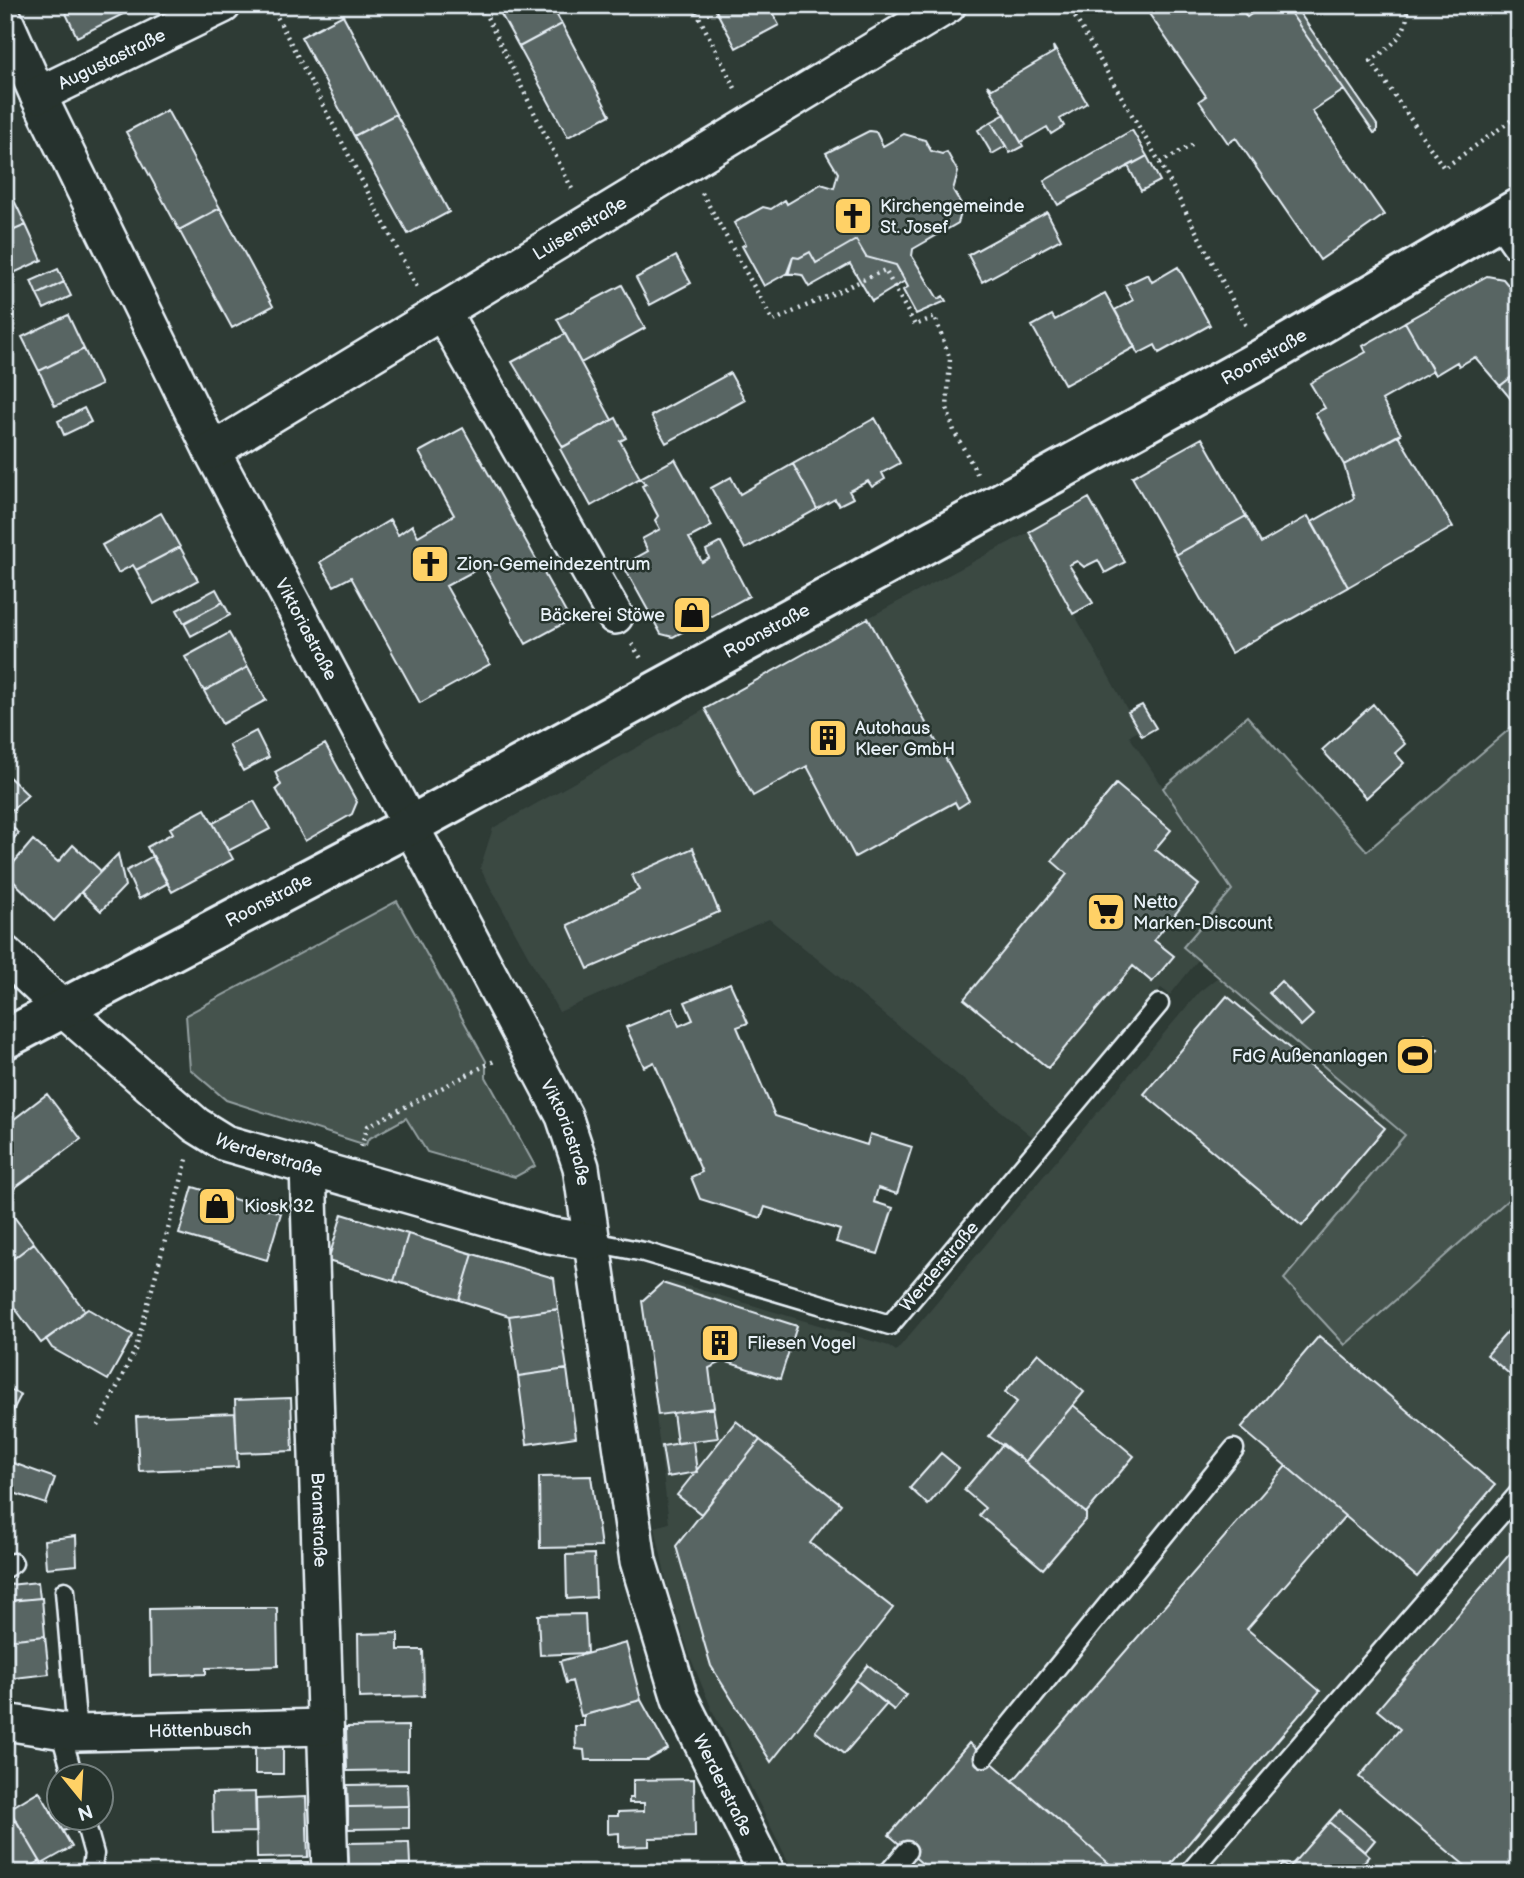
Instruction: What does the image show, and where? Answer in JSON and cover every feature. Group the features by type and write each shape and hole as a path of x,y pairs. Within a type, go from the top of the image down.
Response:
{"street":[{"name":"Augustastraße","path":"38,95 223,5"},
{"name":"Luisenstraße","path":"212,451 948,5"},
{"name":"Viktoriastraße","path":"5,21 38,95 212,451 564,1116 581,1167 593,1242"},
{"name":"Roonstraße","path":"5,1039 411,825 1513,223"},
{"path":"437,315 615,616"},
{"name":"Werderstraße","path":"5,954 64,1010 196,1125 225,1143 550,1235 593,1242 638,1561 680,1699 767,1873"},
{"name":"Bramstraße","path":"309,1166 330,1873"},
{"name":"Höttenbusch","path":"5,1721 69,1731 324,1727"}],"lane":[{"name":"Werderstraße","path":"593,1242 644,1252 890,1325 1159,1004"},
{"path":"984,1756 1234,1449"},
{"path":"1189,1873 1519,1493"},
{"path":"65,1591 72,1762"},
{"path":"88,1832 94,1854 91,1873"},
{"path":"888,1873 907,1851"}],"path":[{"path":"271,5 437,315"},
{"path":"481,5 589,223"},
{"path":"692,5 753,124"},
{"path":"1068,5 1160,163 1263,358"},
{"path":"1406,5 1405,27 1396,42 1371,61 1444,167 1519,115"},
{"path":"1160,163 1192,145"},
{"path":"685,164 773,321 885,270 915,325 935,317 950,359 947,408 950,420 995,506"},
{"path":"615,616 658,688"},
{"path":"352,1179 368,1126 528,1044"},
{"path":"98,1426 136,1348 196,1125"}],"shaded area":[{"path":"1029,532 1139,731 1129,736 1232,890 1184,946 1198,960 1170,995 1161,988 1035,1139 769,919 559,1012 480,868 493,828 868,618"},
{"name":"FdG Außenanlagen","path":"1247,716 1367,851 1519,721 1519,1190 1345,1345 1284,1279 1405,1135 1183,947 1232,890 1163,788"},
{"path":"397,901 486,1061 486,1077 535,1166 515,1177 427,1152 406,1118 368,1139 366,1145 226,1100 190,1069 186,1015"},
{"path":"1218,977 1405,1135 1284,1279 1345,1345 1519,1190 1519,1873 794,1873 712,1710 691,1659 668,1589 655,1527 669,1523 642,1301 657,1285 671,1281 889,1346 896,1351 1199,992"}],"building":[{"path":"62,5 141,5 77,37"},
{"path":"496,5 551,5 562,24 519,47"},
{"path":"713,5 768,5 779,25 736,48"},
{"path":"1143,5 1239,5 1247,17 1264,5 1285,5 1344,90 1312,111 1384,215 1320,260 1236,138 1228,143 1199,101 1206,96"},
{"path":"1285,5 1294,5 1377,125 1377,132 1374,133"},
{"path":"343,15 396,114 354,136 301,37"},
{"path":"562,24 610,115 568,137 519,47"},
{"path":"1053,46 1087,103 1060,119 1064,126 1051,134 1047,127 1021,142 987,85 992,89 1054,52"},
{"path":"167,110 220,208 179,230 126,132"},
{"path":"396,114 449,212 408,234 354,136"},
{"path":"1005,114 1023,146 1010,153 991,122"},
{"path":"991,122 1006,146 992,154 978,130"},
{"path":"1132,130 1147,156 1058,205 1044,181"},
{"name":"Kirchengemeinde St. Josef","path":"869,131 876,132 883,146 904,134 925,140 931,151 942,154 947,152 958,172 953,190 963,207 958,223 913,249 912,256 938,299 943,296 946,301 916,314 903,290 908,287 896,265 866,257 856,240 816,263 810,252 799,258 793,257 789,272 764,286 742,246 746,244 734,223 763,207 771,209 785,200 787,204 821,184 834,188 838,173 826,153"},
{"path":"1147,156 1160,181 1141,191 1128,166"},
{"path":"9,190 26,225 5,234 5,191"},
{"path":"220,208 273,306 232,328 179,230"},
{"path":"1047,212 1061,239 982,282 968,255"},
{"path":"26,225 42,260 5,277 5,234"},
{"path":"856,240 866,257 896,265 905,281 872,301 850,264 809,287 802,275 787,273 793,257 799,258 810,252 816,263"},
{"path":"676,256 691,283 650,305 636,278"},
{"path":"1178,267 1210,325 1159,353 1155,345 1138,354 1115,310 1133,300 1125,285 1148,274 1152,282"},
{"path":"58,269 64,282 37,295 31,281"},
{"path":"1487,276 1503,279 1519,298 1519,371 1500,386 1475,357 1459,366 1457,362 1435,375 1405,322"},
{"path":"64,282 71,296 44,309 37,295"},
{"path":"622,285 645,328 581,363 557,319"},
{"path":"1105,293 1135,347 1065,385 1032,326 1052,315 1055,320"},
{"path":"68,315 84,349 39,371 22,337"},
{"path":"1405,322 1433,371 1382,400 1401,434 1344,465 1315,413 1325,408 1310,383 1366,352 1363,346"},
{"path":"565,334 612,420 563,447 512,362"},
{"path":"84,349 101,385 55,406 39,371"},
{"path":"1519,371 1519,409 1500,386"},
{"path":"730,373 745,400 666,443 651,416"},
{"path":"84,408 91,422 64,435 58,421"},
{"path":"616,418 626,438 620,441 640,478 591,506 560,449"},
{"path":"875,418 900,463 882,473 885,479 872,487 868,481 849,491 853,498 839,505 835,499 817,509 793,464"},
{"name":"Zion-Gemeindezentrum","path":"463,428 570,620 526,644 483,566 446,586 490,664 420,703 351,577 334,586 320,562 390,520 398,535 412,525 418,536 454,515 419,452"},
{"path":"1519,429 1519,448 1510,437"},
{"path":"1398,435 1453,527 1348,587 1312,522 1354,498 1344,465"},
{"path":"1202,438 1246,516 1176,555 1132,477"},
{"path":"675,459 712,526 689,538 702,562 709,558 706,550 721,542 749,596 673,637 661,634 623,565 648,551 642,539 660,529 655,520 658,516 642,486 646,484 640,478"},
{"path":"793,464 817,509 745,549 711,488 731,477 740,494"},
{"path":"1089,498 1125,562 1105,573 1098,560 1084,567 1077,561 1069,565 1093,603 1073,614 1029,532"},
{"path":"161,513 180,547 136,570 133,565 118,573 102,545"},
{"path":"1246,516 1261,543 1308,516 1348,587 1231,653 1176,555"},
{"path":"180,547 198,580 154,604 136,570"},
{"path":"216,589 223,602 184,623 177,610"},
{"path":"223,602 230,615 191,636 184,623"},
{"name":"Autohaus Kleer GmbH","path":"868,618 969,801 958,808 955,802 855,857 807,766 753,796 705,709"},
{"path":"229,633 248,667 204,691 185,657"},
{"path":"248,667 266,700 222,724 204,691"},
{"path":"1373,704 1405,744 1395,753 1404,763 1366,798 1322,750"},
{"path":"1142,705 1156,728 1142,736 1128,712"},
{"path":"256,731 269,757 243,771 229,745"},
{"path":"325,744 357,802 352,814 305,841 276,789 281,785 275,772"},
{"path":"5,773 28,795 7,815 5,815"},
{"name":"Netto Marken-Discount","path":"1116,784 1171,830 1155,849 1199,885 1154,940 1174,956 1152,982 1133,966 1048,1068 964,999 1067,874 1052,861"},
{"path":"254,801 270,829 228,851 213,823"},
{"path":"205,809 233,859 172,892 147,847 173,833 170,828"},
{"path":"5,821 19,833 5,848"},
{"path":"33,840 58,862 73,845 101,871 54,921 5,873"},
{"path":"693,848 719,912 588,969 568,925 639,890 632,875"},
{"path":"118,854 125,886 101,911 81,892"},
{"path":"153,856 168,883 139,899 126,871"},
{"path":"1281,981 1313,1015 1301,1026 1269,993"},
{"path":"730,983 748,1023 737,1027 775,1116 867,1145 870,1134 912,1147 897,1194 878,1188 874,1202 893,1208 878,1254 836,1242 840,1230 765,1207 761,1218 700,1199 691,1177 702,1172 654,1062 644,1067 626,1027 672,1008 679,1026 693,1020 685,1002"},
{"path":"1227,996 1385,1128 1302,1226 1144,1094"},
{"path":"1424,1035 1438,1050 1418,1068 1404,1052"},
{"path":"47,1094 81,1139 5,1195 5,1126"},
{"path":"193,1187 281,1213 267,1260 179,1234"},
{"path":"5,1205 34,1243 5,1265"},
{"path":"342,1214 408,1234 394,1281 328,1261"},
{"path":"408,1234 473,1254 459,1300 394,1281"},
{"path":"34,1243 85,1311 41,1343 5,1295 5,1265"},
{"path":"473,1254 554,1278 558,1309 509,1316 459,1300"},
{"name":"Fliesen Vogel","path":"662,1283 797,1326 780,1379 724,1361 709,1368 714,1408 658,1415 642,1301"},
{"path":"88,1309 133,1335 108,1380 52,1348 46,1339"},
{"path":"558,1309 567,1369 518,1376 509,1316"},
{"path":"1519,1319 1519,1382 1487,1355"},
{"path":"1319,1336 1495,1485 1417,1577 1241,1428"},
{"path":"1038,1353 1084,1392 1025,1462 989,1436 1017,1402 1005,1392"},
{"path":"567,1369 576,1437 527,1444 518,1376"},
{"path":"5,1387 21,1395 9,1418 5,1417"},
{"path":"291,1398 293,1451 237,1453 235,1400"},
{"path":"1073,1405 1134,1456 1086,1513 1025,1462"},
{"path":"713,1408 718,1438 677,1443 673,1413"},
{"path":"235,1413 238,1467 139,1471 136,1417"},
{"path":"736,1421 760,1440 701,1514 677,1495"},
{"path":"760,1440 841,1504 810,1543 893,1608 771,1762 711,1666 676,1546"},
{"path":"693,1441 697,1472 667,1477 662,1446"},
{"path":"1003,1444 1086,1513 1086,1519 1043,1569 979,1515 985,1508 964,1490"},
{"path":"941,1453 959,1468 928,1505 910,1488"},
{"path":"5,1460 55,1478 46,1504 5,1490"},
{"path":"1286,1466 1345,1516 1247,1629 1320,1691 1163,1873 1120,1873 1013,1781"},
{"path":"591,1476 601,1547 540,1548 539,1477"},
{"path":"76,1536 77,1565 46,1568 44,1540"},
{"path":"1519,1543 1519,1873 1474,1873 1359,1777 1400,1729 1377,1710"},
{"path":"594,1554 596,1597 567,1599 566,1555"},
{"path":"38,1582 40,1598 11,1601 9,1585"},
{"path":"42,1598 45,1636 5,1640 5,1601"},
{"path":"277,1608 278,1666 206,1668 206,1674 150,1676 149,1609"},
{"path":"585,1614 587,1653 540,1655 538,1615"},
{"path":"398,1633 398,1650 423,1650 424,1696 359,1698 358,1634"},
{"path":"45,1636 49,1674 6,1679 5,1640"},
{"path":"626,1643 641,1700 581,1716 572,1681 566,1683 560,1661"},
{"path":"868,1665 906,1695 894,1710 856,1680"},
{"path":"856,1680 887,1704 844,1754 815,1731"},
{"path":"641,1700 668,1749 648,1760 585,1760 584,1750 576,1749 575,1726 584,1726 584,1715"},
{"path":"408,1726 408,1770 347,1771 346,1727"},
{"path":"255,1743 283,1743 283,1774 255,1774"},
{"path":"969,1743 1120,1873 933,1873 889,1835"},
{"path":"694,1779 695,1837 649,1838 649,1846 619,1847 619,1833 608,1834 608,1816 618,1816 618,1812 644,1811 644,1803 629,1803 629,1798 633,1798 633,1780"},
{"path":"408,1784 409,1806 348,1807 347,1785"},
{"path":"39,1791 46,1803 46,1832 63,1832 72,1847 42,1864 9,1809"},
{"path":"255,1792 256,1832 213,1833 212,1793"},
{"path":"306,1797 308,1857 257,1858 256,1799"},
{"path":"409,1806 409,1828 348,1829 348,1807"},
{"path":"1340,1810 1375,1840 1365,1852 1329,1822"},
{"path":"16,1820 40,1861 21,1873 6,1873 5,1826"},
{"path":"1329,1822 1369,1856 1355,1873 1276,1873 1283,1864 1289,1868"},
{"path":"409,1842 410,1864 349,1865 348,1843"},
{"path":"308,1862 308,1873 258,1873 258,1863"},
{"path":"410,1864 410,1873 349,1873 349,1865"}],"place":[{"name":"Kirchengemeinde St. Josef","path":"853,216"},
{"name":"Zion-Gemeindezentrum","path":"430,564"},
{"name":"Bäckerei Stöwe","path":"692,615"},
{"name":"Autohaus Kleer GmbH","path":"828,738"},
{"name":"Netto Marken-Discount","path":"1106,912"},
{"name":"FdG Außenanlagen","path":"1415,1056"},
{"name":"Kiosk 32","path":"217,1206"},
{"name":"Fliesen Vogel","path":"720,1343"}]}
